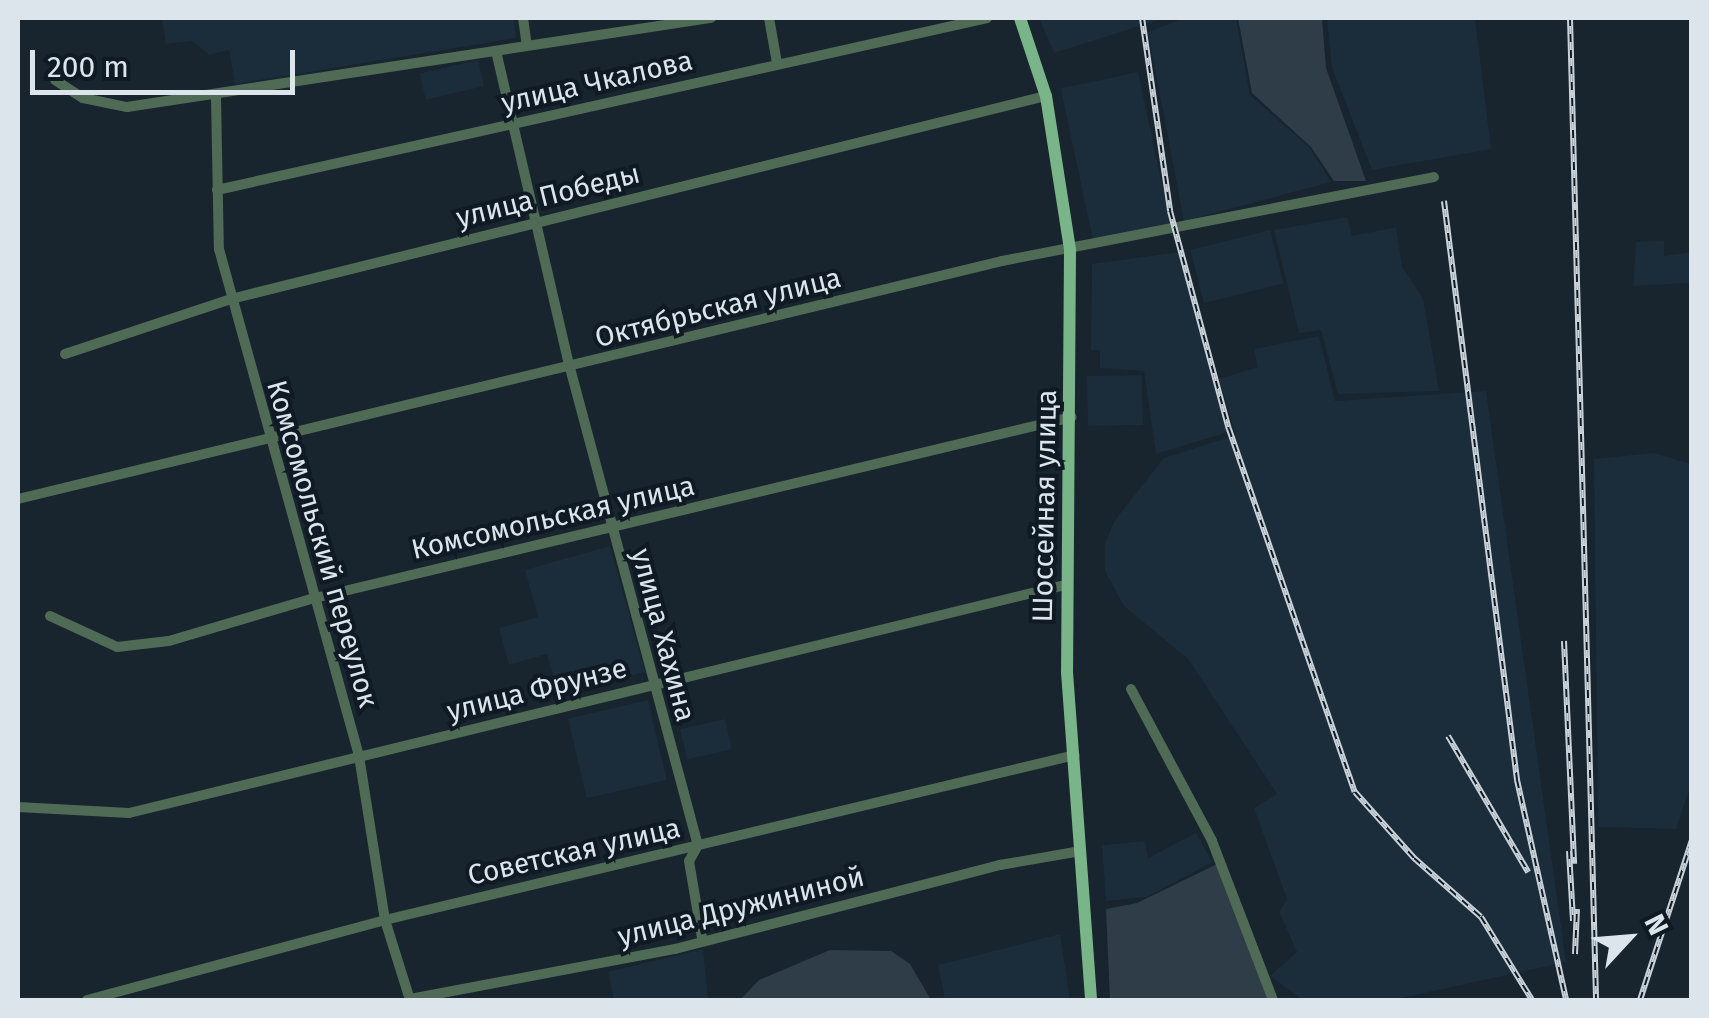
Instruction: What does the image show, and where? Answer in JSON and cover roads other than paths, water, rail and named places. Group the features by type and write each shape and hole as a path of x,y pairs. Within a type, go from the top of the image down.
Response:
{"main road":[{"name":"Шоссейная улица","path":"1020,18 1046,96 1070,250 1072,417 1066,585 1091,1000"}],"street":[{"path":"524,18 527,46"},
{"path":"55,80 104,105 216,98 712,18"},
{"path":"769,18 776,64"},
{"name":"улица Чкалова","path":"217,190 987,18"},
{"name":"улица Хахина","path":"496,50 510,125 570,368 698,845 690,860 702,938"},
{"name":"улица Победы","path":"65,354 231,299 1046,96"},
{"name":"Комсомольский переулок","path":"216,98 219,249 311,599 358,756 385,920 410,1000"},
{"name":"Октябрьская улица","path":"18,499 1070,250 1434,176"},
{"name":"Комсомольская улица","path":"50,616 118,647 168,641 311,599 1072,417"},
{"name":"улица Фрунзе","path":"18,807 128,813 1066,585"},
{"path":"1131,688 1212,841 1272,1000"},
{"name":"Советская улица","path":"86,1000 385,920 1075,755"},
{"name":"улица Дружининой","path":"410,1000 471,993 1081,851"}],"railway":[{"path":"1142,18 1170,211 1229,429 1355,792 1414,858 1481,917 1532,1000"},
{"path":"1570,18 1596,1000"},
{"path":"1444,201 1517,780 1566,1000"},
{"path":"1564,641 1574,864"},
{"path":"1448,736 1528,872"},
{"path":"1640,1000 1692,840"},
{"path":"1569,851 1573,921"},
{"path":"1575,954 1577,909"}]}
